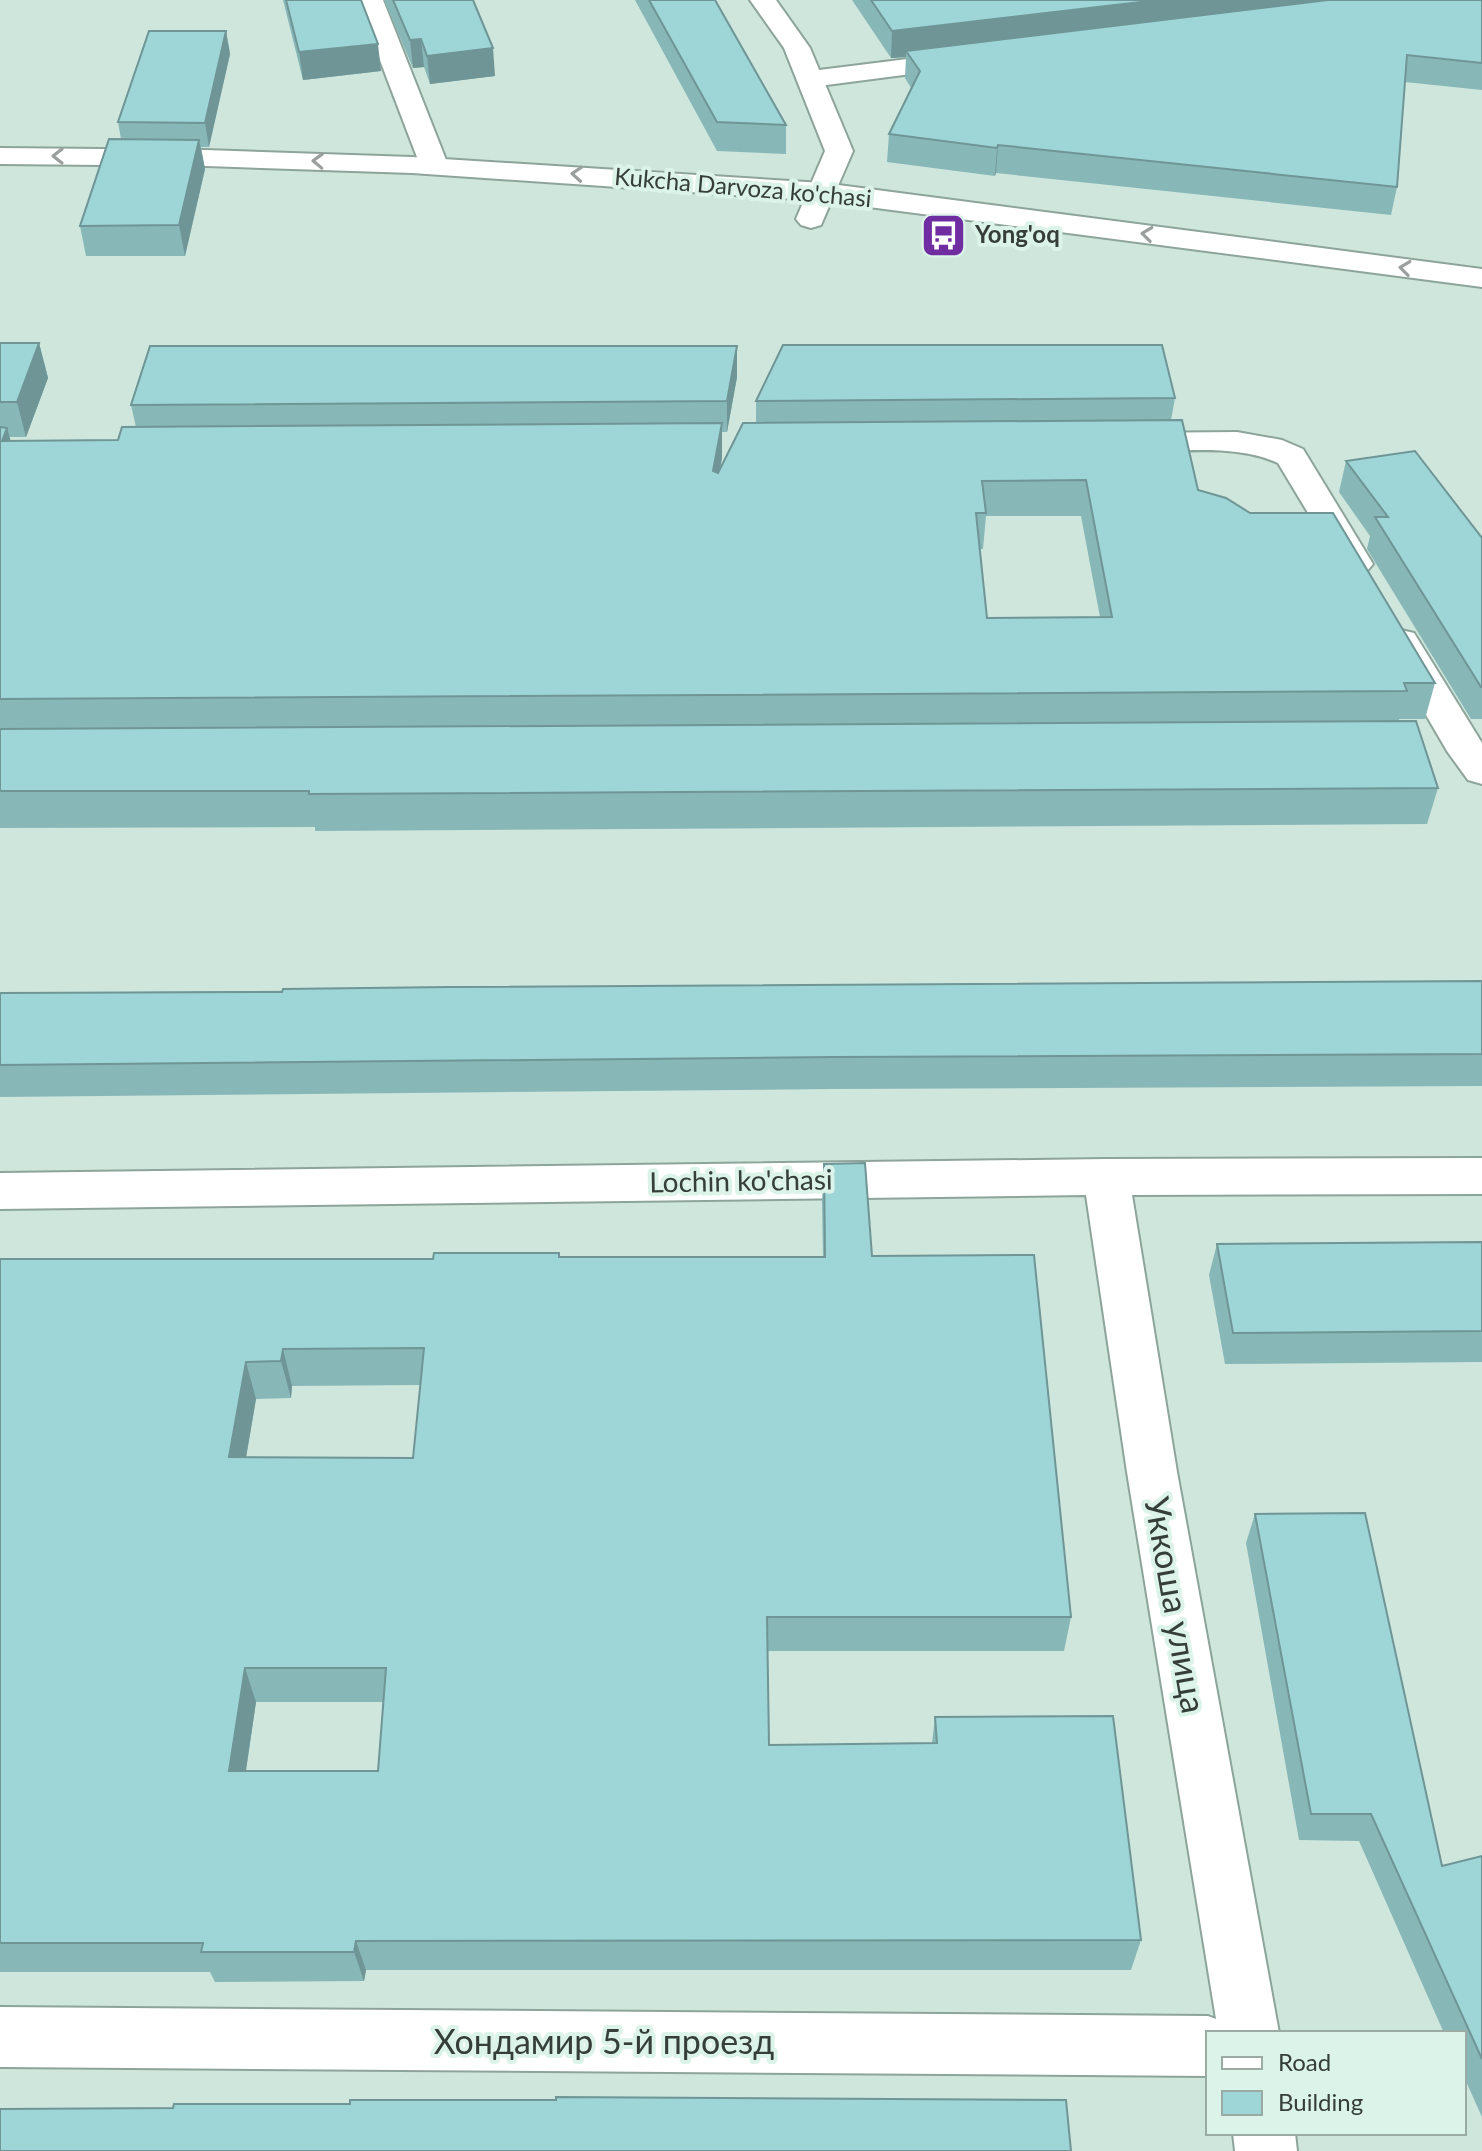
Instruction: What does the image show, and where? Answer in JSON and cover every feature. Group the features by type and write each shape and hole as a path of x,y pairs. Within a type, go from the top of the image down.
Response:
{"street":[{"path":"370,0 434,165"},
{"path":"763,0 797,48 839,151 817,206"},
{"path":"811,79 984,58"},
{"name":"Kukcha Darvoza ko'chasi","path":"0,156 131,156 434,165 1482,278"},
{"name":"Kukcha Darvoza ko'chasi","path":"0,180 130,180 405,188 617,201 817,206 841,223"},
{"name":"Kukcha Darvoza ko'chasi","path":"885,228 1482,301"},
{"path":"1095,443 1237,442 1270,447 1291,456 1472,756"},
{"path":"1413,742 1472,756"},
{"name":"Lochin ko'chasi","path":"0,1191 1106,1177 1482,1176"},
{"name":"Уккоша улица","path":"1106,1177 1152,1472 1249,2031"},
{"name":"Хондамир 5-й проезд","path":"0,2037 1206,2046"}],"building":[{"path":"286,0 361,0 378,44 299,52"},
{"path":"393,0 473,0 493,48 427,56 421,39 410,40"},
{"path":"649,0 715,0 786,125 717,122"},
{"path":"871,0 1158,0 892,31"},
{"path":"1328,0 1482,0 1482,63 1407,55 1397,187 998,145 997,148 889,134 920,71 906,51"},
{"path":"149,31 226,31 205,123 118,122"},
{"path":"109,139 199,140 179,225 80,226"},
{"path":"0,343 39,343 17,402 0,402"},
{"path":"783,345 1162,345 1175,398 756,401"},
{"path":"150,346 737,346 727,401 131,405"},
{"path":"1182,420 1198,490 1226,498 1250,513 1333,513 1435,683 1404,683 1407,691 0,699 0,427 7,428 2,441 118,440 122,427 722,423 713,471 718,473 743,423","holes":["1086,480 1112,617 987,618 976,513 986,513 982,481"]},
{"path":"1415,451 1482,538 1482,687 1375,517 1388,517 1346,461"},
{"path":"1416,721 1438,788 309,794 309,791 0,791 0,729"},
{"path":"1482,981 1482,1054 0,1065 0,993"},
{"path":"865,1163 872,1256 1034,1255 1071,1617 767,1617 769,1745 937,1743 935,1717 1113,1716 1141,1940 356,1941 354,1952 201,1952 203,1943 0,1943 0,1259 433,1259 434,1253 559,1253 559,1257 825,1257 824,1164","holes":["424,1348 413,1458 229,1457 246,1362 281,1361 283,1349","245,1668 386,1668 378,1771 229,1771"]},
{"path":"1482,1242 1482,1331 1233,1333 1217,1244"},
{"path":"1365,1513 1442,1866 1482,1856 1482,2059 1371,1814 1311,1814 1255,1514"},
{"path":"556,2097 1066,2100 1071,2151 0,2151 0,2109 173,2108 174,2104 350,2104 350,2100 556,2100"}],"place":[{"name":"Yong'oq","path":"944,235"}]}
